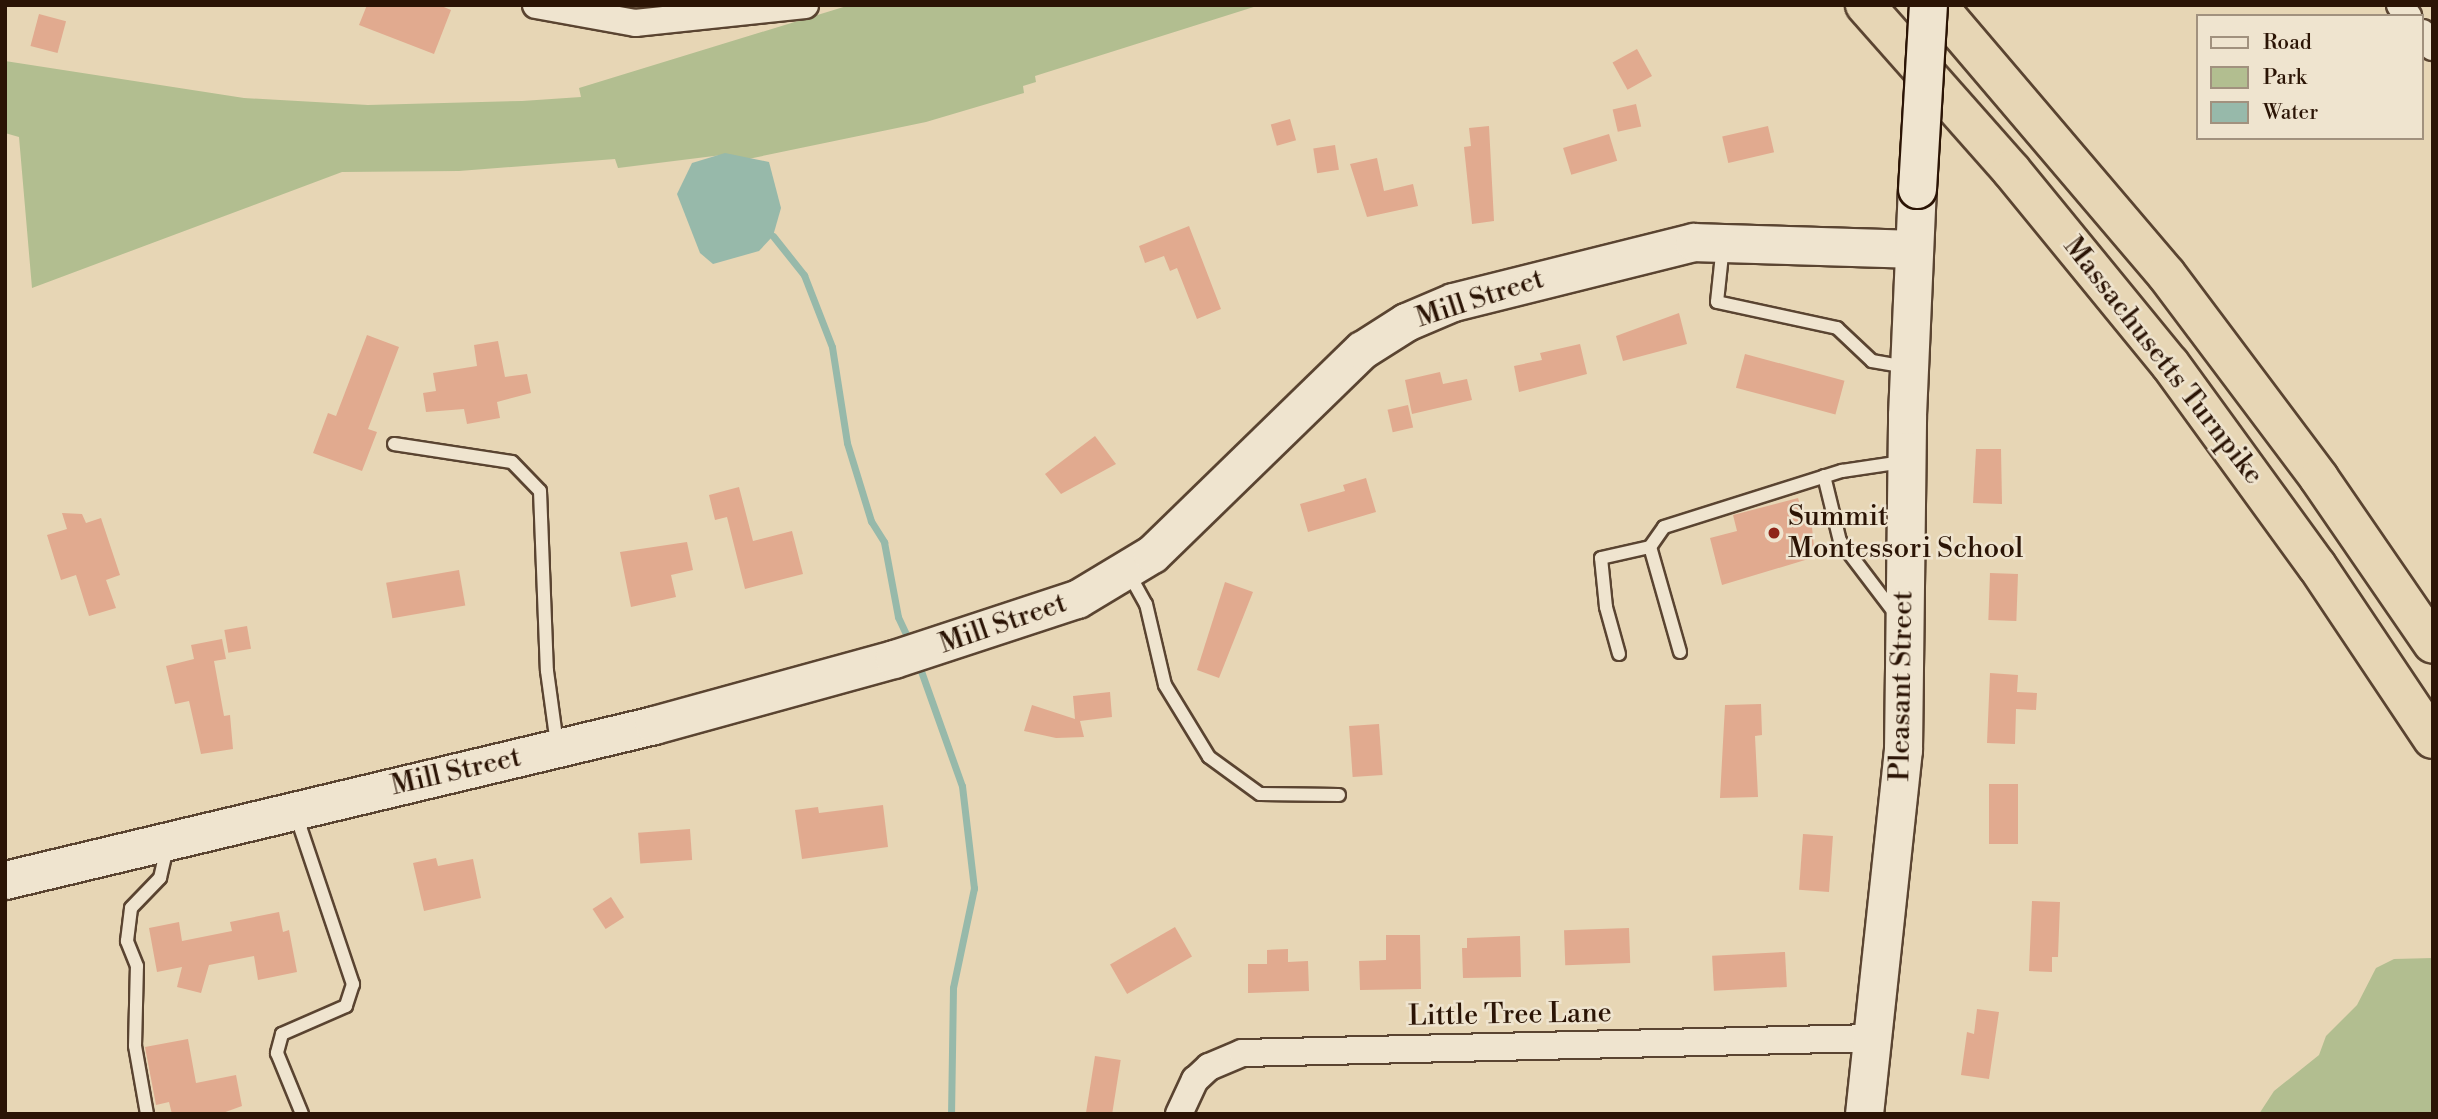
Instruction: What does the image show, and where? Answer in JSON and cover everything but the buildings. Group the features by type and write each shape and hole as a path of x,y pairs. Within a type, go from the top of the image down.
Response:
{"highway":[{"name":"Massachusetts Turnpike","path":"1865,5 2011,170 2170,364 2318,566 2433,739"},
{"name":"Massachusetts Turnpike","path":"1937,5 2166,274 2319,478 2433,644"}],"street":[{"path":"536,5 600,21 635,23 805,5"},
{"name":"Pleasant Street","path":"1864,1114 1900,790 1908,367 1928,5"},
{"name":"Mill Street","path":"5,880 557,748 917,653 1049,610 1128,572 1338,370 1406,322 1453,302 1647,251 1723,240 1914,249"},
{"name":"Little Tree Lane","path":"1179,1114 1195,1080 1209,1067 1242,1053 1873,1038"}],"lane":[{"path":"1723,240 1717,302 1838,328 1872,361 1908,367"},
{"path":"394,444 512,462 540,491 547,671 557,748"},
{"path":"1619,654 1601,558 1650,547 1664,527 1824,476 1905,461"},
{"path":"1824,476 1840,541 1905,625"},
{"path":"1650,547 1680,652"},
{"path":"1128,572 1146,604 1165,685 1209,757 1260,794 1339,794"},
{"path":"295,810 353,985 346,1006 282,1034 277,1053 302,1114"},
{"path":"147,1114 135,1046 137,967 127,941 131,908 160,878 169,841"}],"green space":[{"path":"850,5 1260,5 1035,76 1036,82 1023,86 1024,93 926,122 724,164 722,155 618,168 615,159 459,171 342,172 32,288 19,137 5,133 5,61 244,98 368,105 522,101 581,97 579,88"},
{"path":"2433,958 2433,1114 2259,1114 2274,1091 2319,1055 2326,1036 2357,1005 2376,968 2394,959"}],"water":[{"path":"725,153 769,162 781,208 773,236 759,251 713,264 700,253 677,194 692,163"}],"waterway":[{"path":"773,236 804,275 832,347 847,443 871,521 884,542 898,617 908,638"},
{"path":"921,671 962,786 974,888 953,988 951,1114"}],"place":[{"name":"Summit Montessori School","path":"1774,533"}]}
